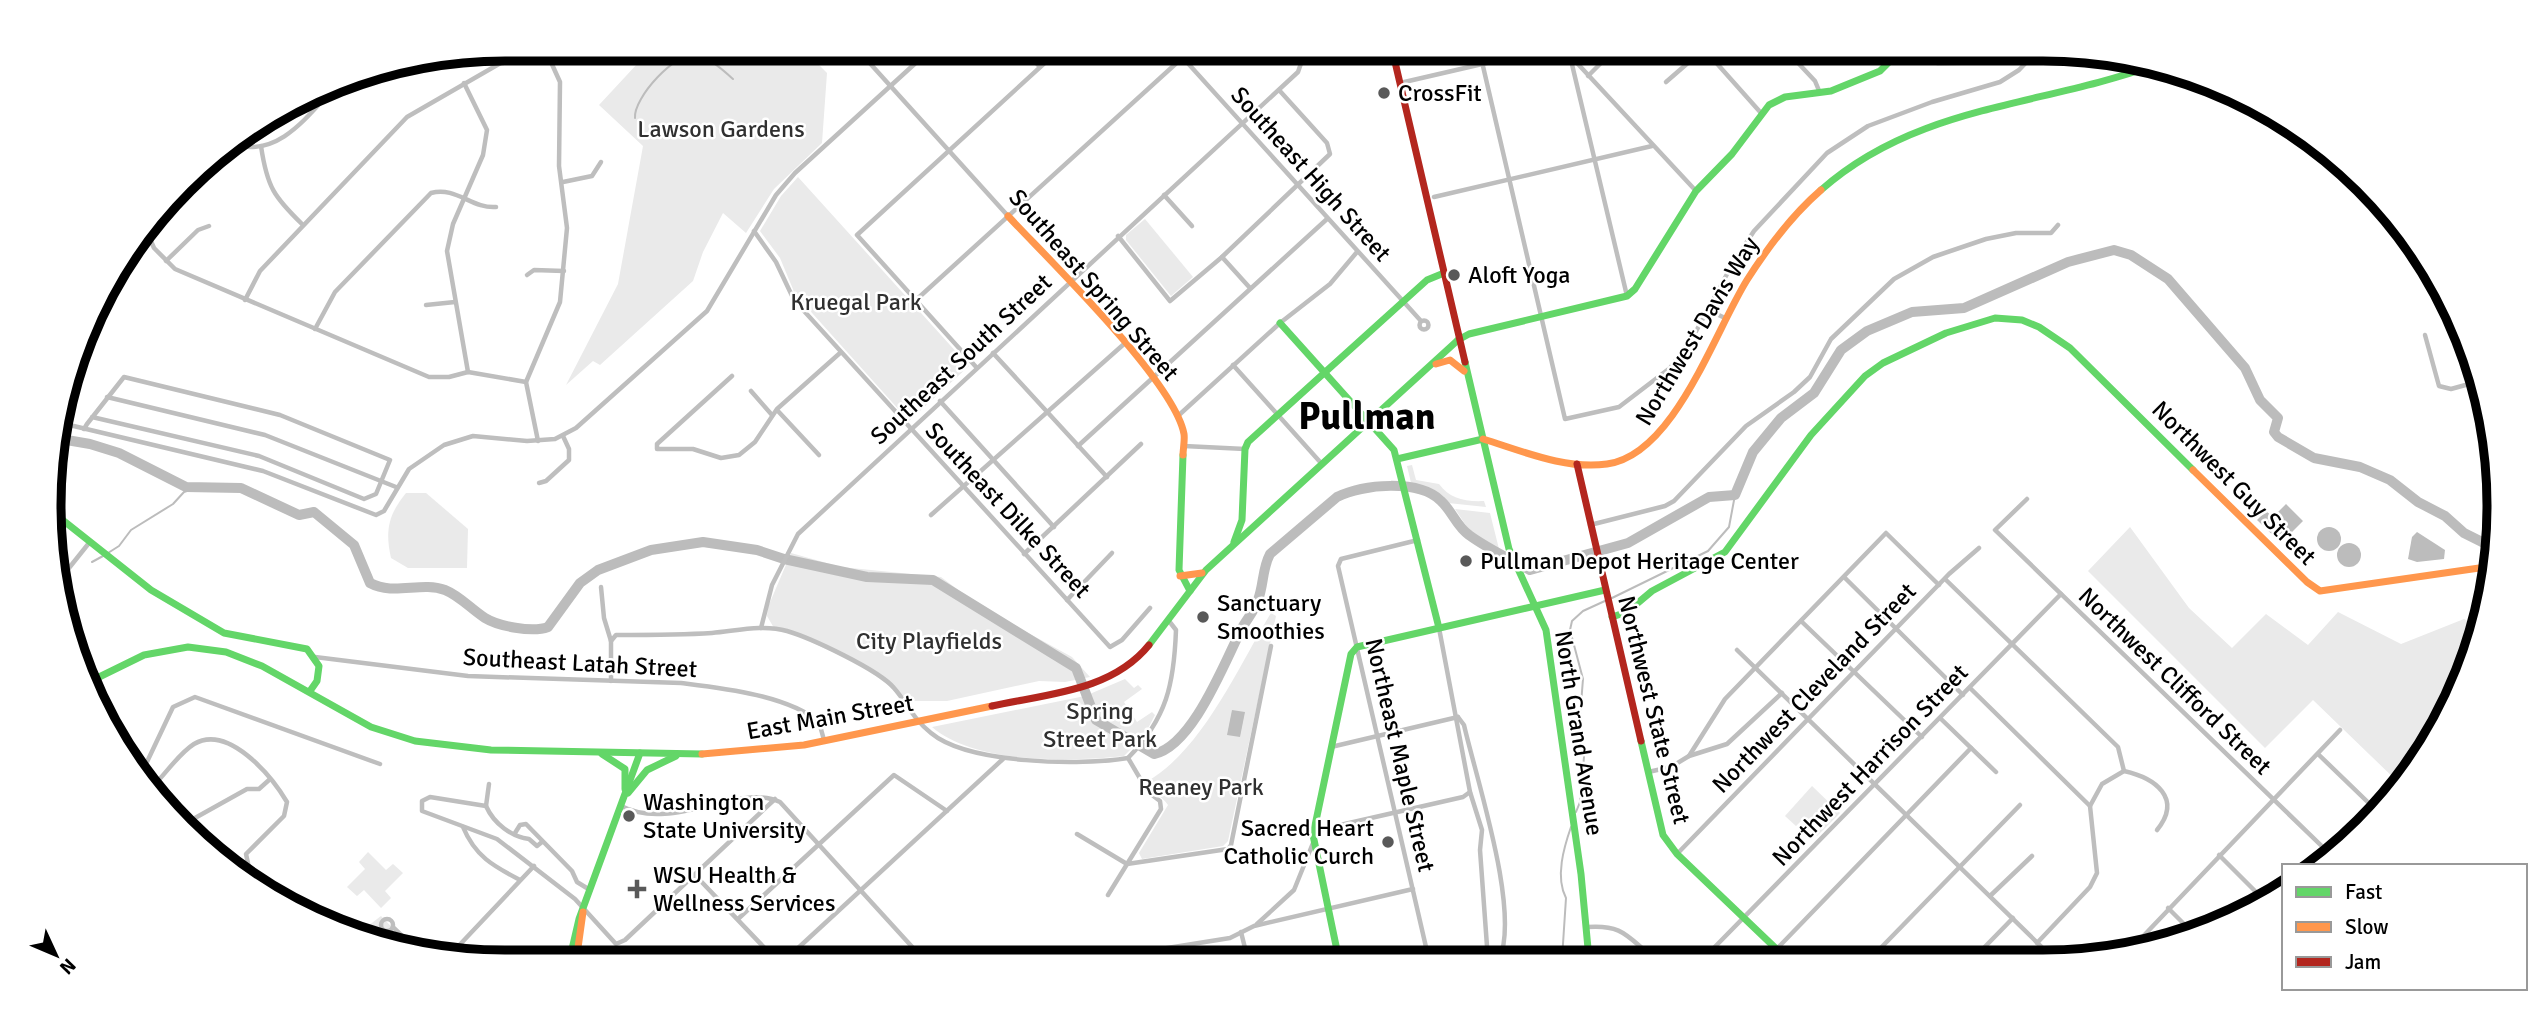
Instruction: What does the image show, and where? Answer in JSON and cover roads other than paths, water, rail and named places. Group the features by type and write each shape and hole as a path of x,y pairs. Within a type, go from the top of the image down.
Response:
{"main road":[{"path":"1395,61 1469,381"},
{"path":"1458,340 1469,334 1627,296 1635,289 1696,191 1732,154 1769,105 1785,97 1821,93 1880,71 1889,61"},
{"name":"Northwest Davis Way","path":"1483,439 1577,464 1598,466 1621,462 1651,444 1671,420 1725,318 1765,250 1794,214 1832,179 1880,147 1941,120 2083,88 2135,71"},
{"name":"Southeast Spring Street","path":"1008,216 1124,344 1179,415 1184,446 1180,576"},
{"path":"1230,548 1240,531 1245,449 1278,414 1427,279 1444,273"},
{"name":"Northwest Guy Street","path":"1612,617 1627,612 1652,591 1714,561 1725,552 1811,435 1865,376 1883,363 1946,334 1995,318 2022,320 2058,338 2307,582 2320,591 2482,568"},
{"path":"1280,323 1392,445 1398,459 1439,628"},
{"name":"East Main Street","path":"96,678 141,655 193,648 224,651 252,660 352,717 413,741 492,750 600,753 764,750 1063,691 1098,682 1139,658 1170,621 1204,572 1458,340"},
{"path":"1420,375 1448,360 1461,367 1469,381"},
{"name":"North Grand Avenue","path":"1469,381 1509,549 1536,605 1549,643 1588,950"},
{"path":"1398,459 1483,439"},
{"name":"Northwest State Street","path":"1577,464 1658,823 1677,854 1776,949"},
{"path":"1241,520 1247,524 1262,518"},
{"path":"61,520 151,590 224,633 302,648 315,657 319,673 310,691"},
{"path":"1180,576 1188,577 1204,572"},
{"path":"1180,576 1189,591"},
{"path":"1337,950 1313,843 1347,660 1357,647 1536,605 1606,596"},
{"path":"624,797 648,770 684,752"},
{"path":"600,753 617,761 625,769 624,797"},
{"path":"572,950 590,890 620,806 636,771 640,753"},
{"path":"578,950 583,911"}],"street":[{"path":"245,300 253,279 407,117 503,61"},
{"path":"538,441 526,382 560,302 567,220 559,166 560,82 550,61"},
{"name":"Southeast Spring Street","path":"868,61 1008,216"},
{"path":"69,425 263,471 376,515 384,511 396,487 420,458 453,441 488,436 538,441 563,436 707,311 776,195 795,173 918,61"},
{"path":"1034,61 1040,67"},
{"path":"977,368 857,235 1047,61"},
{"path":"916,300 1179,61"},
{"name":"Southeast High Street","path":"1187,61 1421,321"},
{"name":"Southeast South Street","path":"761,628 765,605 778,572 799,534 909,429 1279,90 1298,72 1303,61"},
{"path":"1482,61 1565,419 1619,407 1657,381 1684,351 1754,231 1827,153 1868,126 1932,102 2000,82 2021,69 2028,61"},
{"path":"1400,83 1499,61"},
{"path":"1571,61 1627,296"},
{"path":"1574,61 1696,191"},
{"path":"1588,76 1603,61"},
{"path":"1666,82 1690,61"},
{"path":"1715,61 1761,113"},
{"path":"1797,61 1815,80 1821,93"},
{"path":"1885,61 1888,64"},
{"path":"464,83 486,130 483,155 453,224 447,251 468,372"},
{"path":"1118,236 1170,301 1222,257 1328,157 1331,150 1279,90"},
{"path":"246,145 261,146 284,138 320,102"},
{"path":"261,146 269,188 276,199 303,225"},
{"path":"1434,197 1652,146"},
{"path":"563,182 592,176 601,162"},
{"path":"315,329 335,292 423,199 439,191 489,208 496,207"},
{"path":"1164,195 1192,226"},
{"path":"1078,446 1327,219"},
{"path":"1589,525 1665,506 1674,500 1746,426 1794,392 1810,377 1831,340 1905,271 1967,244 2008,234 2051,233 2059,225"},
{"path":"166,261 198,230 209,226"},
{"name":"Southeast Dilke Street","path":"754,231 776,262 794,300 839,353 1110,647 1122,640 1150,608"},
{"path":"150,239 154,248 175,269 429,376 449,377 468,372 526,382"},
{"path":"1179,415 1280,323 1330,284 1357,252"},
{"path":"1222,257 1250,288"},
{"path":"527,275 534,270 564,271"},
{"path":"426,305 455,302"},
{"path":"1708,310 1725,318"},
{"path":"2426,335 2439,386 2451,390 2470,384"},
{"path":"931,515 1124,344"},
{"path":"732,376 657,444 657,449 694,449 713,457 730,458 755,442 777,409 839,353"},
{"path":"993,353 1107,477"},
{"path":"1233,365 1321,463"},
{"path":"84,429 92,417 106,396 124,377 280,415 390,460 376,494 364,499 259,456 92,417"},
{"path":"751,391 772,415"},
{"path":"106,396 265,435 396,487"},
{"path":"940,401 1054,527"},
{"path":"777,409 819,456"},
{"path":"539,483 546,481 569,460 569,449 563,436"},
{"path":"1024,554 1141,444"},
{"path":"1184,446 1245,449"},
{"name":"Northwest Clifford Street","path":"2027,499 1995,530 2324,849"},
{"path":"1689,756 1715,712 1886,533 1939,585"},
{"name":"Northeast Maple Street","path":"1418,540 1341,559 1338,566 1427,950"},
{"path":"66,571 89,543"},
{"name":"Northwest Cleveland Street","path":"1677,854 1939,585 1979,548"},
{"path":"1067,600 1112,553"},
{"path":"1843,577 1964,695"},
{"path":"1945,579 2118,747 2124,771"},
{"path":"601,587 604,618 611,641 611,681"},
{"name":"Northwest Harrison Street","path":"1712,950 2061,594"},
{"path":"611,641 617,635 761,628 788,631 880,676 894,687 908,710 929,732 944,742 1004,758 1043,762 1128,758 1143,742 1157,724 1170,683 1176,630 1170,621"},
{"path":"1801,621 1922,737"},
{"path":"1439,628 1458,716 1470,792 1482,830 1480,850 1487,950"},
{"path":"1077,835 1127,864 1228,849 1233,842 1271,646"},
{"path":"1737,650 2044,950"},
{"name":"Southeast Latah Street","path":"315,657 468,676 681,683 740,692 814,718 822,727 824,740"},
{"path":"1970,688 2090,806"},
{"path":"1647,772 1671,768 1689,756 1727,744 1743,733 1782,693"},
{"path":"145,765 173,707 195,697 380,764"},
{"path":"1330,747 1458,716"},
{"path":"1458,716 1464,724 1491,824 1504,911 1503,950"},
{"path":"1940,718 1996,772"},
{"path":"2140,939 2340,730"},
{"path":"157,781 190,747 212,738 236,745 285,798 287,809 246,857 249,868"},
{"path":"1776,949 1971,748"},
{"path":"2318,754 2371,805"},
{"path":"796,950 1004,758"},
{"path":"1108,895 1161,809 1160,801 1148,792 1128,758"},
{"path":"2037,943 2090,887 2097,873 2090,806 2102,785 2124,771 2140,775 2164,792 2166,813 2157,830"},
{"path":"738,919 894,775 947,811"},
{"path":"191,820 247,789 259,789 269,780"},
{"path":"489,784 486,806 490,814 508,832 515,833 520,839 529,839 537,846 541,842"},
{"path":"1314,831 1463,797 1470,792"},
{"path":"486,806 430,797 422,801 425,814 497,839 534,866 575,899 615,944 625,940 775,799"},
{"path":"620,806 653,816 753,798 775,799 791,811 915,950"},
{"path":"1879,950 2020,805"},
{"path":"515,833 520,825 526,824 572,871 577,882 590,890"},
{"path":"463,826 466,837 480,857 521,880"},
{"path":"466,837 468,831 474,829"},
{"path":"1254,926 1278,907 1301,879 1313,843"},
{"path":"2219,855 2258,894"},
{"path":"1990,896 2032,856"},
{"path":"458,947 534,866"},
{"path":"695,875 767,950"},
{"path":"1157,950 1230,938 1254,926 1413,889"},
{"path":"1278,907 1285,919"},
{"path":"2168,908 2186,926"},
{"path":"1982,950 2013,918"},
{"path":"1587,927 1608,925 1619,928 1645,950"},
{"path":"393,927 404,938"},
{"path":"1241,932 1246,950"}],"waterway":[{"path":"635,118 636,109 648,88 677,61"},
{"path":"709,61 733,79"},
{"path":"66,440 119,453 186,487 241,488 299,515 314,512 354,545 370,583 398,589 427,587 445,590 485,618 515,628 548,627 580,583 598,570 651,550 703,542 757,550 784,559 867,577 933,580 1076,668 1096,720 1154,754 1168,748 1182,736 1206,700 1257,604 1270,554 1337,497 1376,487 1419,489 1441,501 1469,535 1530,570 1628,543 1709,497 1735,495 1753,452 1781,418 1814,393 1841,350 1867,331 1912,312 1964,308 2068,262 2114,250 2131,255 2168,279 2245,368 2260,400 2278,418 2274,432 2278,437 2314,458 2360,467 2390,480 2418,502 2445,516 2464,533 2485,544"},
{"path":"108,553 119,546 131,530 173,504 184,492 196,488"},
{"path":"1612,598 1708,551 1729,527 1735,495"},
{"path":"92,562 103,556"},
{"path":"1576,812 1580,802 1584,757 1579,729 1583,679 1570,630 1572,621 1583,611 1607,600"},
{"path":"1563,950 1566,898 1561,872 1563,853 1571,827"}],"place":[{"name":"CrossFit","path":"1384,93"},
{"name":"Aloft Yoga","path":"1454,275"},
{"name":"Pullman Depot Heritage Center","path":"1466,561"},
{"name":"Sanctuary Smoothies","path":"1203,617"},
{"name":"Washington State University","path":"629,816"},
{"name":"Sacred Heart Catholic Curch","path":"1388,842"},
{"name":"WSU Health & Wellness Services","path":"637,889"}],"district":[{"name":"Pullman","path":"1367,416"}],"park label":[{"name":"Lawson Gardens","path":"721,129"},
{"name":"Kruegal Park","path":"856,302"},
{"name":"City Playfields","path":"929,641"},
{"name":"Spring Street Park","path":"1100,725"},
{"name":"Reaney Park","path":"1201,787"}]}
